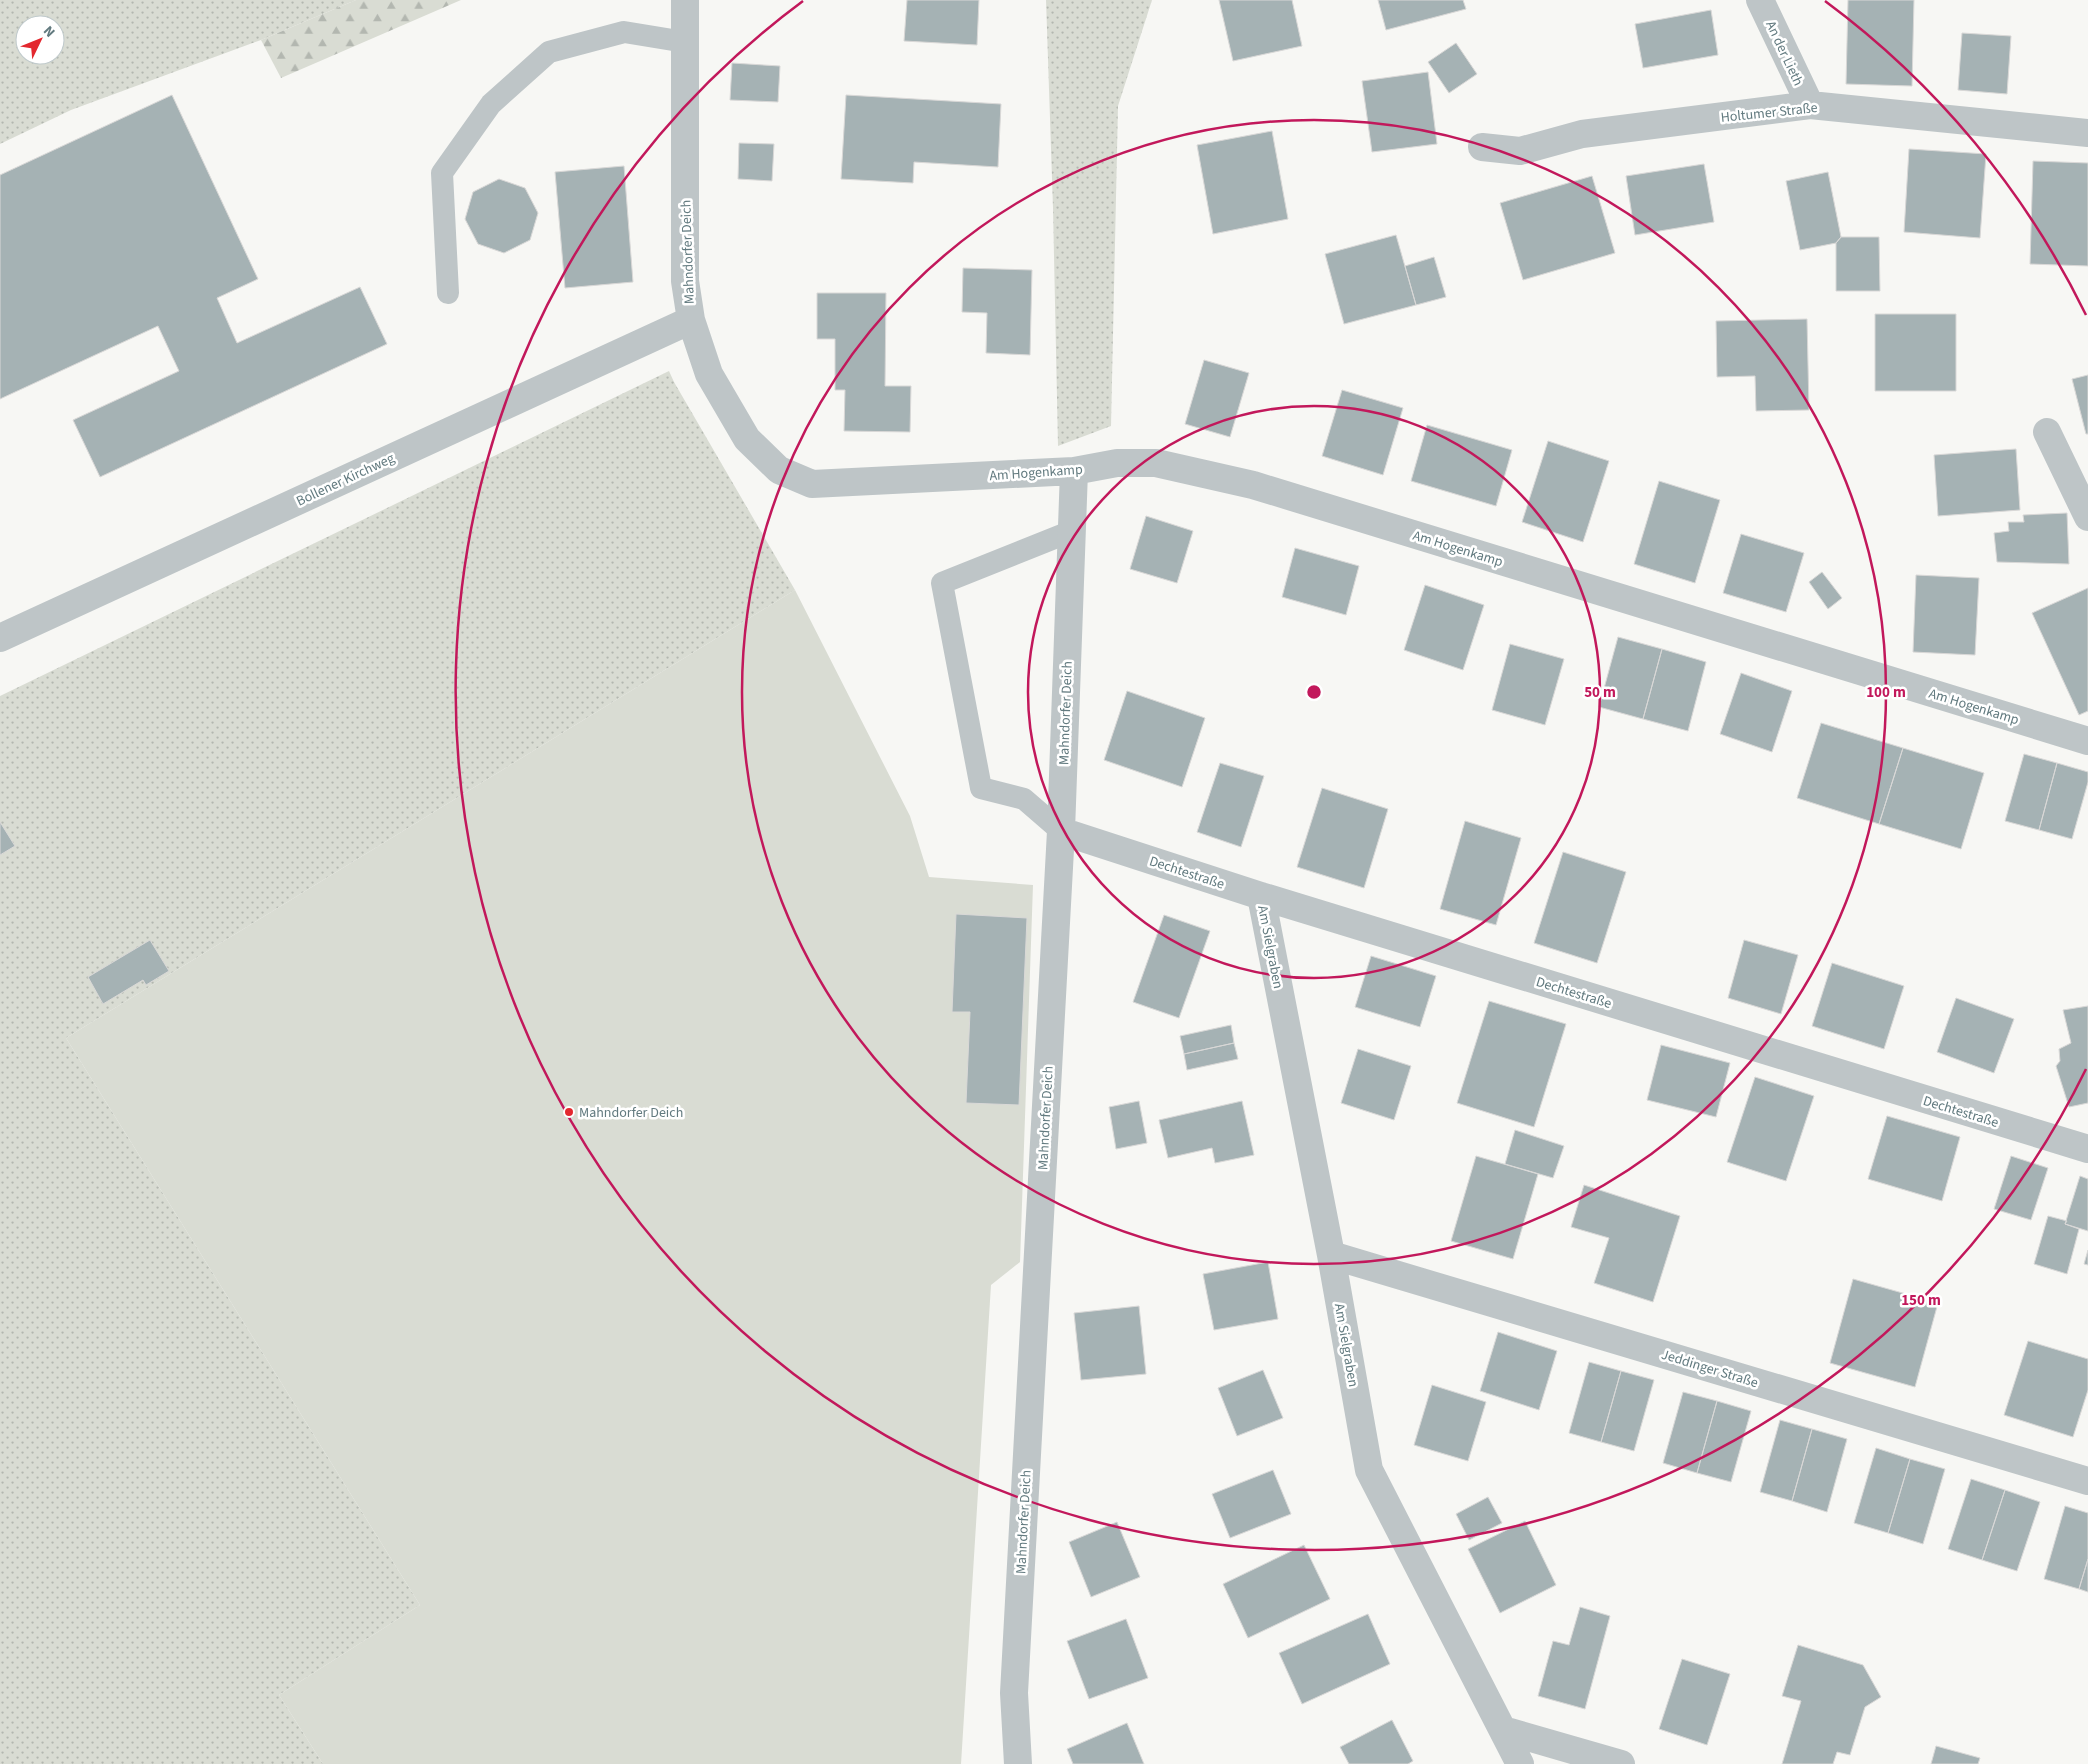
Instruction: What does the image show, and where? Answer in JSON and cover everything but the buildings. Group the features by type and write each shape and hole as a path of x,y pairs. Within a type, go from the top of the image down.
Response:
{"street":[{"name":"Mahndorfer Deich","path":"685,0 685,281 690,320 709,374 747,439 778,470 812,484"},
{"name":"An der Lieth","path":"1760,0 1810,105"},
{"name":"Holtumer Straße","path":"1482,146 1520,151 1582,134 1810,105 2088,133"},
{"name":"Bollener Kirchweg","path":"0,638 690,320"},
{"path":"2047,432 2088,517"},
{"name":"Am Hogenkamp","path":"812,484 1074,471 1117,463 1156,462 1253,485 2088,741"},
{"name":"Mahndorfer Deich","path":"1018,1764 1014,1693 1061,832 1074,471"},
{"name":"Dechtestraße","path":"1061,832 1261,896 2088,1149"},
{"name":"Am Sielgraben","path":"1261,896 1331,1255 1369,1470 1520,1764"},
{"name":"Jeddinger Straße","path":"1331,1255 2088,1481"},
{"path":"1503,1730 1621,1764"}],"lane":[{"path":"448,293 442,173 491,104 549,52 624,32 685,42"},
{"path":"1061,832 1024,799 981,788 942,583 1072,531"}],"green space":[{"path":"0,0 356,0 261,40 71,110 0,144"},
{"path":"356,0 461,0 281,78 261,40"},
{"path":"1046,0 1152,0 1118,106 1111,426 1058,446 1053,208"},
{"path":"669,371 795,590 66,1038 420,1605 279,1695 323,1764 0,1764 0,696"},
{"name":"Mahndorfer Deich","path":"795,590 910,816 929,877 1033,885 1020,1262 991,1285 961,1764 323,1764 279,1695 420,1605 66,1038"}],"place":[{"name":"Mahndorfer Deich","path":"569,1112"}]}
